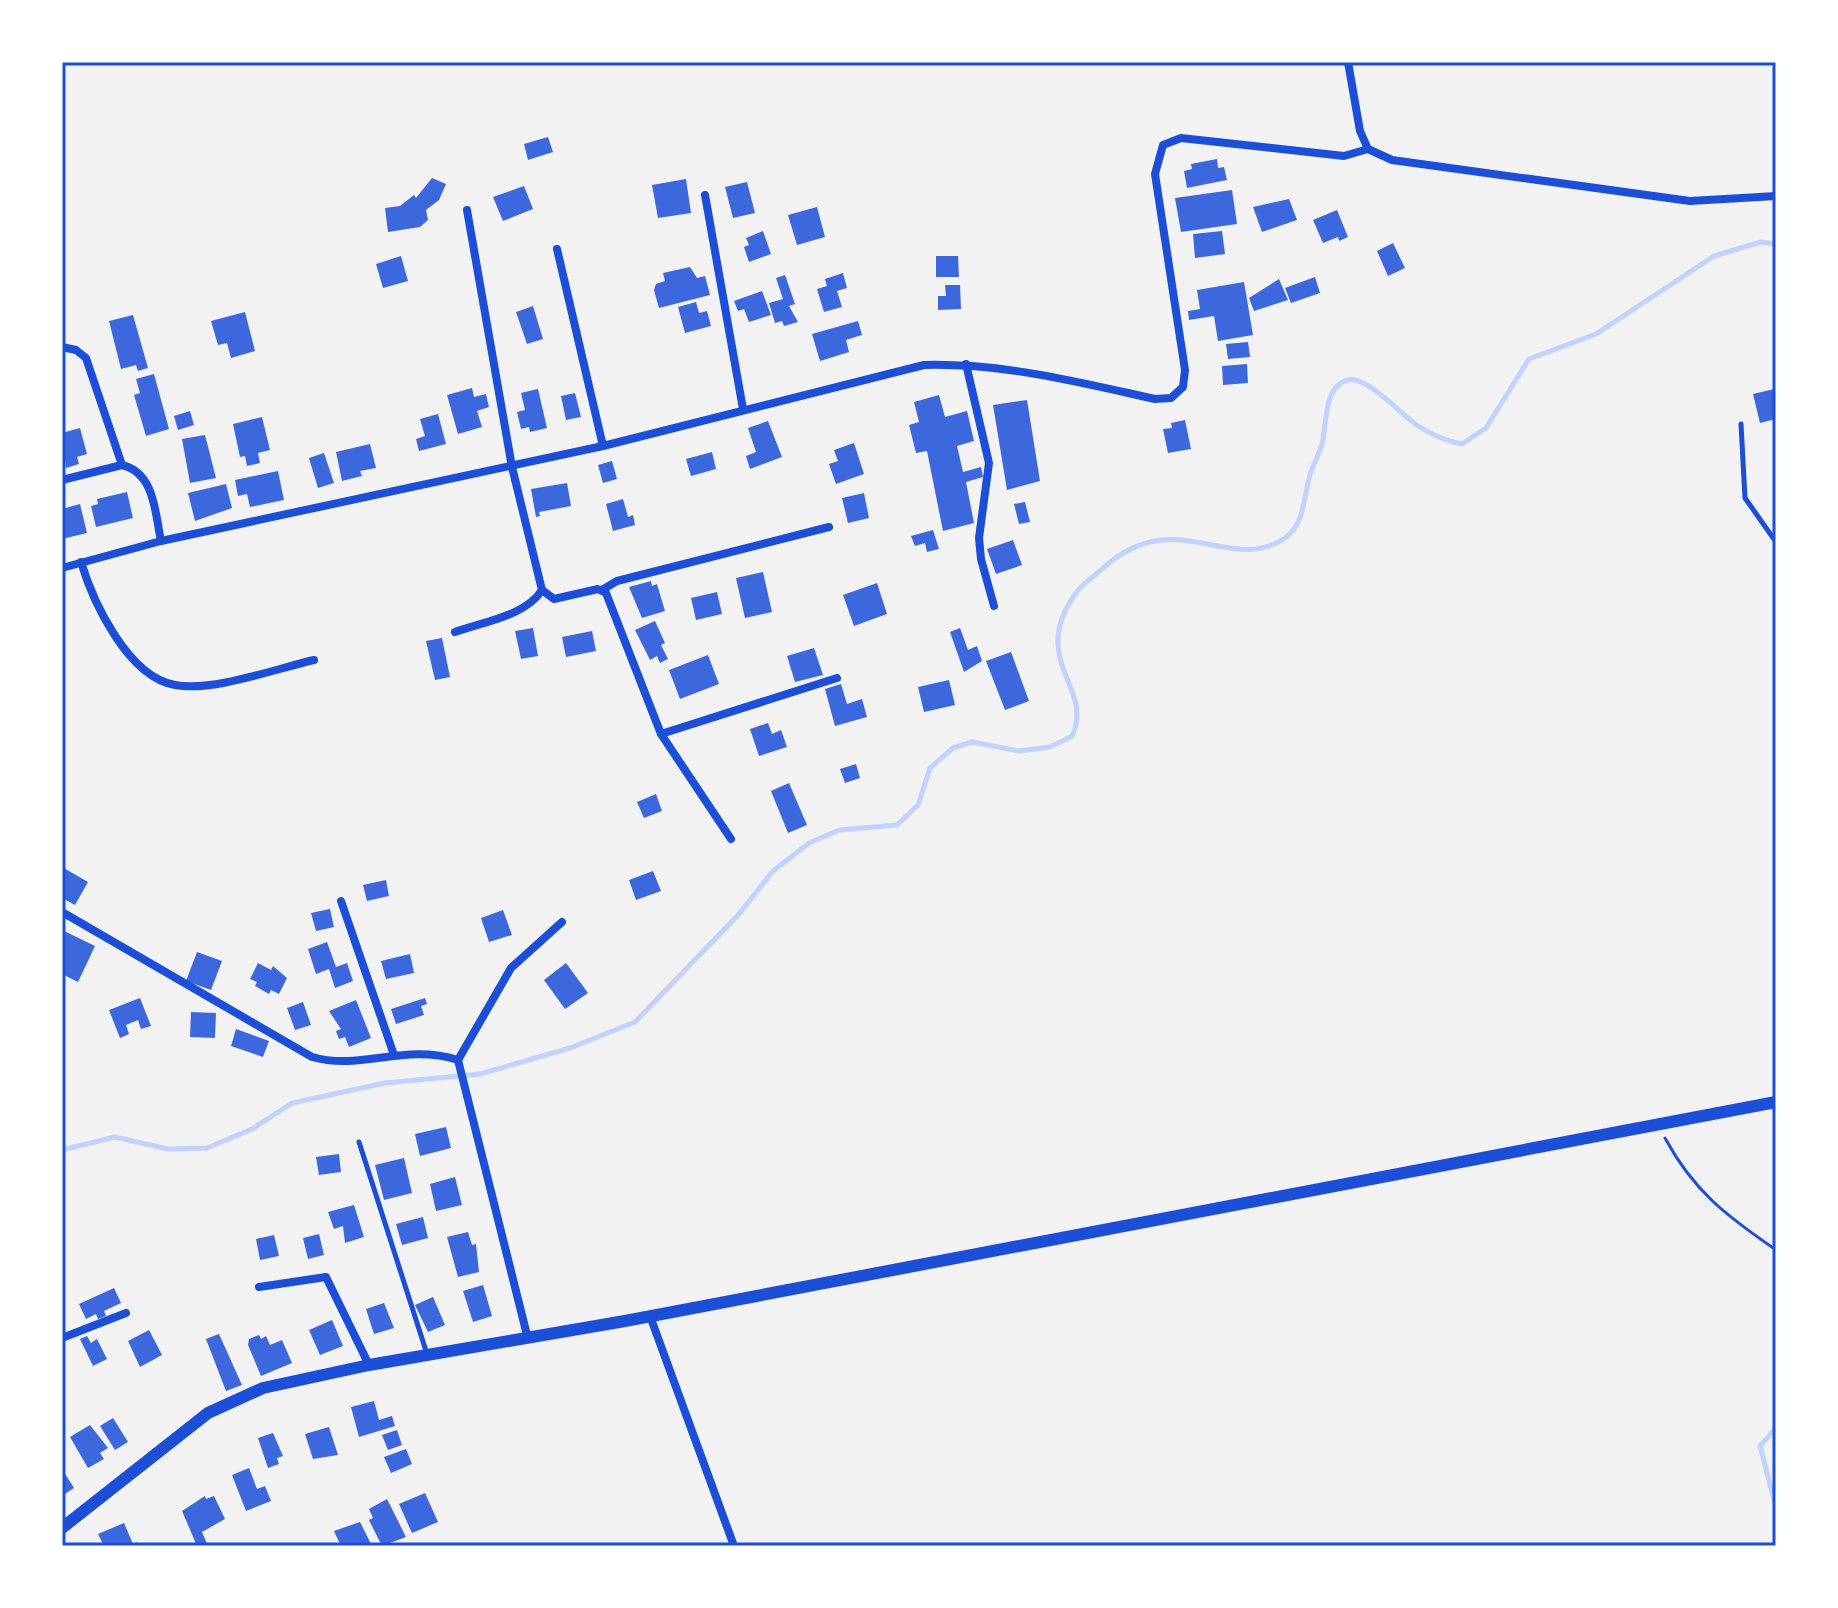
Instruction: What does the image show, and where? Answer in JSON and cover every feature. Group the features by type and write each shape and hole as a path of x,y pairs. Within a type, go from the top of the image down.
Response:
{"street":[{"path":"1348,62 1360,131 1368,149"},
{"path":"62,568 161,541 603,446 924,365 966,364 1020,369 1155,399 1171,398 1183,387 1185,370 1155,174 1163,145 1181,138 1344,156 1368,149 1392,160 1690,201 1776,196"},
{"path":"705,195 743,409"},
{"path":"467,210 512,467 542,590 550,598 560,600 602,590 609,584 829,527"},
{"path":"557,249 603,446"},
{"path":"62,347 76,350 86,358 122,465"},
{"path":"966,364 989,463 979,538 981,559 994,606"},
{"path":"62,480 122,465 141,475 150,487 161,541"},
{"path":"81,562 92,598 116,638 149,673 172,685 197,687 314,660"},
{"path":"455,632 524,608 536,600 542,590"},
{"path":"602,590 610,600 661,734 731,839"},
{"path":"661,734 837,678"},
{"path":"341,901 394,1055"},
{"path":"62,912 312,1057 333,1063 423,1052 460,1064"},
{"path":"528,1339 460,1064 511,968 562,922"},
{"path":"62,1528 208,1413 263,1388 427,1354 528,1339 1776,1102"},
{"path":"259,1287 326,1277 369,1365"},
{"path":"62,1338 126,1313"},
{"path":"650,1316 734,1546"}],"lane":[{"path":"1741,424 1745,498 1776,542"},
{"path":"359,1142 427,1354"}],"path":[{"path":"1657,1124 1683,1172 1726,1215 1776,1250"}],"building":[{"path":"548,137 553,152 528,160 524,144"},
{"path":"1217,159 1218,168 1224,167 1227,180 1187,188 1184,171 1192,169 1191,164"},
{"path":"432,178 446,184 439,200 426,210 428,220 420,227 388,232 385,208 400,206 414,195 416,198"},
{"path":"686,179 691,213 658,218 652,185"},
{"path":"747,182 755,213 733,218 725,187"},
{"path":"524,186 533,209 503,221 493,197"},
{"path":"1232,190 1237,224 1181,232 1175,198"},
{"path":"1289,199 1297,220 1262,232 1253,207"},
{"path":"817,207 825,237 797,245 788,215"},
{"path":"1337,210 1348,237 1323,243 1313,220"},
{"path":"763,231 771,254 749,262 744,247 749,245 746,238"},
{"path":"1222,231 1225,254 1195,258 1193,234"},
{"path":"1393,243 1405,268 1388,276 1377,251"},
{"path":"401,256 408,281 383,288 376,264"},
{"path":"936,256 958,256 959,277 936,277"},
{"path":"690,267 697,278 705,276 710,295 659,308 654,290 656,284 665,281 663,273"},
{"path":"843,273 847,288 837,291 842,307 824,312 817,289 827,286 825,279"},
{"path":"785,275 795,304 789,306 798,322 784,326 782,321 775,323 769,303 783,299 776,278"},
{"path":"1315,277 1320,293 1291,303 1285,288"},
{"path":"1279,279 1288,300 1254,311 1249,298"},
{"path":"1244,282 1253,335 1218,341 1214,316 1189,320 1188,311 1200,309 1197,290"},
{"path":"945,285 960,285 961,309 938,310 938,296 946,296"},
{"path":"762,291 771,315 749,322 744,309 738,311 734,301"},
{"path":"696,302 699,313 707,311 711,326 685,333 678,307"},
{"path":"533,306 543,339 527,344 516,312"},
{"path":"245,312 255,351 231,358 227,343 218,345 211,321"},
{"path":"133,315 148,368 138,371 136,365 121,369 109,321"},
{"path":"858,321 862,335 846,340 849,352 820,361 812,334"},
{"path":"1248,342 1250,357 1228,359 1226,344"},
{"path":"1247,364 1248,383 1223,385 1222,366"},
{"path":"154,374 169,429 146,436 134,395 140,393 136,379"},
{"path":"472,388 474,397 486,394 489,407 477,411 482,427 458,434 447,395"},
{"path":"538,389 547,428 530,432 529,427 521,429 517,412 525,410 521,393"},
{"path":"1774,389 1776,419 1760,423 1753,394"},
{"path":"575,393 581,417 566,420 561,396"},
{"path":"939,395 945,417 967,411 974,441 957,446 963,472 981,467 983,477 966,482 974,523 943,531 927,451 916,453 909,425 919,422 914,402"},
{"path":"1027,400 1040,481 1007,490 993,405"},
{"path":"190,411 194,425 178,430 174,416"},
{"path":"438,414 446,444 419,451 416,439 425,436 420,419"},
{"path":"262,417 270,450 258,453 260,463 247,466 245,456 240,457 233,424"},
{"path":"1185,420 1191,449 1168,453 1163,429 1172,428 1171,423"},
{"path":"768,421 782,457 750,469 746,456 756,452 748,428"},
{"path":"80,428 87,454 77,457 79,464 66,468 62,433"},
{"path":"205,435 216,478 190,483 182,439"},
{"path":"854,443 864,474 836,484 829,464 838,461 834,450"},
{"path":"370,444 376,468 360,471 362,476 342,481 336,452"},
{"path":"712,452 716,469 691,476 686,459"},
{"path":"324,453 334,483 318,488 309,458"},
{"path":"612,461 617,479 603,483 598,465"},
{"path":"278,471 284,500 250,507 247,494 238,496 235,480"},
{"path":"567,483 571,506 539,512 540,516 536,517 531,489"},
{"path":"226,484 232,508 195,521 188,493"},
{"path":"127,492 133,518 96,527 91,506 98,504 97,499"},
{"path":"864,493 869,518 848,523 842,498"},
{"path":"623,499 628,517 633,515 635,525 613,531 606,504"},
{"path":"1025,502 1030,522 1019,524 1014,504"},
{"path":"80,504 87,533 62,539 62,509"},
{"path":"933,530 939,549 927,552 925,543 915,546 911,536"},
{"path":"1013,540 1022,565 996,574 987,549"},
{"path":"763,572 772,612 745,618 736,578"},
{"path":"651,581 652,586 657,584 665,611 642,618 629,587"},
{"path":"877,583 887,614 854,626 843,595"},
{"path":"717,592 722,614 696,620 691,598"},
{"path":"655,621 668,659 660,663 657,656 650,660 635,630"},
{"path":"533,628 538,656 521,659 515,631"},
{"path":"960,628 968,650 977,646 982,661 964,672 950,632"},
{"path":"592,631 596,651 566,657 562,637"},
{"path":"442,638 450,677 435,680 426,641"},
{"path":"814,648 823,675 795,682 787,656"},
{"path":"1011,652 1029,701 1005,710 986,661"},
{"path":"708,655 719,684 680,699 669,670"},
{"path":"949,680 955,705 924,712 918,687"},
{"path":"841,684 847,704 862,699 867,717 835,726 825,689"},
{"path":"768,723 772,734 781,730 787,747 759,756 750,729"},
{"path":"856,764 860,778 845,783 840,769"},
{"path":"789,783 807,825 788,833 771,791"},
{"path":"656,794 662,811 644,818 637,802"},
{"path":"62,867 88,882 75,905 62,898"},
{"path":"653,871 661,891 636,900 629,880"},
{"path":"386,880 389,896 367,901 363,885"},
{"path":"330,909 334,927 316,931 311,913"},
{"path":"503,910 512,935 489,942 481,918"},
{"path":"62,930 95,946 78,982 62,974"},
{"path":"327,942 336,967 347,963 353,981 335,988 329,969 316,974 308,949"},
{"path":"197,952 222,961 211,990 186,981"},
{"path":"410,954 414,973 386,979 381,961"},
{"path":"258,963 271,970 273,966 287,978 279,994 271,990 269,994 250,979"},
{"path":"566,963 588,993 565,1009 544,980"},
{"path":"140,998 151,1026 141,1029 138,1020 126,1025 129,1034 120,1038 109,1010"},
{"path":"425,998 427,1004 421,1006 424,1015 396,1024 391,1009"},
{"path":"356,1000 371,1038 349,1047 345,1037 339,1039 336,1031 341,1029 329,1011"},
{"path":"303,1002 311,1025 295,1030 287,1008"},
{"path":"191,1012 216,1013 215,1038 190,1037"},
{"path":"236,1029 269,1041 263,1057 231,1046"},
{"path":"446,1127 451,1148 420,1156 415,1134"},
{"path":"339,1154 341,1172 319,1175 316,1157"},
{"path":"404,1158 412,1193 384,1200 375,1165"},
{"path":"455,1177 462,1205 436,1211 430,1184"},
{"path":"354,1205 364,1237 345,1243 343,1226 334,1229 328,1212"},
{"path":"423,1217 428,1238 402,1245 396,1224"},
{"path":"468,1232 472,1245 476,1244 479,1272 458,1277 447,1237"},
{"path":"319,1234 324,1255 308,1259 303,1238"},
{"path":"274,1235 279,1256 260,1260 256,1239"},
{"path":"483,1285 492,1316 473,1322 463,1291"},
{"path":"114,1288 121,1303 104,1311 106,1316 98,1319 96,1314 86,1319 79,1304"},
{"path":"433,1297 445,1325 428,1332 415,1305"},
{"path":"384,1303 394,1328 374,1334 366,1309"},
{"path":"332,1320 343,1346 320,1355 309,1330"},
{"path":"149,1330 162,1355 140,1367 128,1341"},
{"path":"219,1334 242,1385 226,1391 206,1339"},
{"path":"259,1335 261,1339 266,1336 270,1345 282,1340 292,1363 261,1376 248,1345 249,1339"},
{"path":"87,1336 91,1343 97,1339 107,1359 93,1366 80,1339"},
{"path":"374,1401 379,1420 392,1416 395,1426 359,1437 351,1407"},
{"path":"113,1418 128,1442 115,1450 100,1426"},
{"path":"90,1425 108,1448 100,1453 104,1459 88,1468 70,1437"},
{"path":"329,1427 338,1455 313,1459 305,1434"},
{"path":"397,1430 402,1445 388,1450 382,1435"},
{"path":"273,1433 283,1456 277,1458 279,1464 268,1468 258,1438"},
{"path":"406,1449 412,1464 391,1473 384,1457"},
{"path":"249,1468 257,1489 265,1486 271,1501 246,1511 232,1475"},
{"path":"62,1469 74,1488 62,1496"},
{"path":"425,1493 438,1522 412,1533 399,1504"},
{"path":"205,1496 206,1499 214,1496 225,1519 202,1532 208,1546 197,1546 182,1511"},
{"path":"387,1499 406,1537 382,1546 369,1520 373,1518 369,1509"},
{"path":"360,1522 372,1546 341,1546 334,1531"},
{"path":"124,1523 133,1544 137,1542 139,1546 104,1546 98,1534"}],"waterway":[{"path":"62,1150 115,1137 168,1149 207,1148 252,1129 292,1103 385,1083 480,1074 570,1048 635,1022 739,914 773,871 809,843 839,830 897,825 918,805 930,768 953,748 972,742 1019,751 1050,747 1072,736 1077,719 1076,703 1059,656 1058,638 1062,618 1075,594 1129,550 1154,541 1177,540 1243,549 1264,547 1285,538 1300,517 1311,472 1322,444 1330,398 1340,384 1356,380 1384,397 1418,426 1462,444 1486,428 1529,359 1596,334 1714,256 1761,242 1776,244"},
{"path":"1776,1428 1760,1446 1776,1507"}]}
